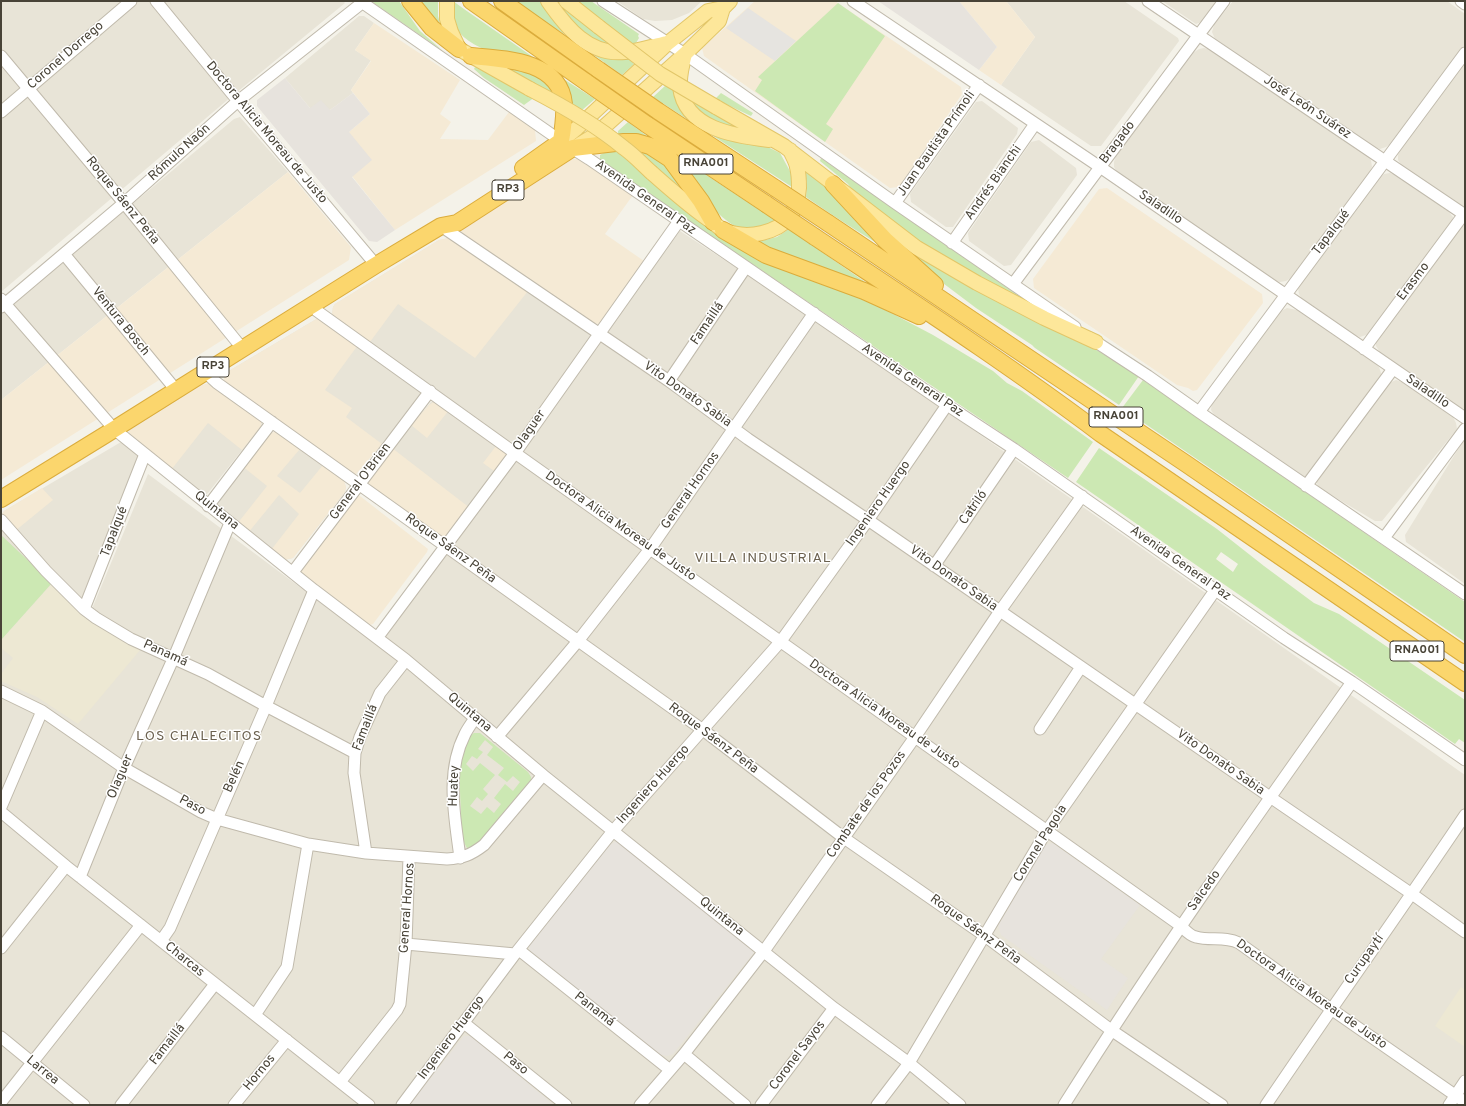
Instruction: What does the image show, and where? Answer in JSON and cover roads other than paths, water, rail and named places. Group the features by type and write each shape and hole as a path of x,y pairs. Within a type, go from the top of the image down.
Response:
{"highway":[{"path":"410,1 432,28 465,52 531,65 551,77 560,89 564,104 564,122 567,145 636,142 650,146 660,151 676,166 702,201 718,226 766,255 887,301 965,337"},
{"name":"RNA001","path":"502,1 599,70 1185,463 1465,655"},
{"name":"RNA001","path":"472,2 646,124 965,337 1113,442 1465,683"},
{"name":"RP3","path":"1,499 242,348 312,306 376,264 441,226 448,216 549,151 567,145"},
{"path":"833,184 885,240 974,321"}],"main road":[{"path":"447,1 447,19 451,32 465,52 568,109 598,128 625,148 687,204 718,226 740,235 758,234 770,231 783,224 790,218 798,199 799,176 797,166 790,150"},
{"path":"548,1 576,35 588,44 599,48 613,52 624,52 668,43"},
{"path":"566,1 660,74 790,150 918,248 977,283 1044,318 1096,342"},
{"path":"567,145 578,128 668,43 708,11 727,4"},
{"path":"567,145 595,135 685,54 718,21 727,4"},
{"path":"685,54 680,77 680,87 686,105 696,116 706,124 719,130 740,136 775,140"}],"street":[{"name":"Coronel Dorrego","path":"1,112 131,1"},
{"name":"Doctora Alicia Moreau de Justo","path":"156,1 238,101 376,264"},
{"name":"Saladillo","path":"853,1 1100,167 1465,418"},
{"name":"José León Suárez","path":"1148,1 1465,215"},
{"name":"Bragado","path":"1013,284 1224,1"},
{"path":"1461,1 1465,4"},
{"name":"Rómulo Naón","path":"2,303 64,254 124,203 238,101 361,2"},
{"name":"Avenida General Paz","path":"361,2 567,145 947,405 1014,449 1284,638 1352,682 1465,760"},
{"path":"606,2 685,54 952,243 1465,594"},
{"name":"Tapalqué","path":"1199,412 1465,53"},
{"name":"Roque Sáenz Peña","path":"1,56 124,203 242,348"},
{"name":"Juan Bautista Prímoli","path":"895,203 979,85"},
{"name":"Andrés Bianchi","path":"952,243 1035,124"},
{"name":"Erasmo","path":"1364,349 1465,215"},
{"name":"Olaguer","path":"377,638 515,453 679,221"},
{"name":"Vito Donato Sabia","path":"441,226 669,381 734,429 1412,894 1465,932"},
{"name":"Ventura Bosch","path":"64,254 176,390"},
{"name":"Famaillá","path":"669,381 746,267"},
{"name":"Quintana","path":"2,303 114,429 314,590 406,660 497,737 834,1008 909,1063 960,1105"},
{"name":"Doctora Alicia Moreau de Justo","path":"312,306 515,453 915,737 1046,832 1181,926 1190,935 1196,937 1230,939 1239,943 1465,1102"},
{"name":"General Hornos","path":"497,737 578,641 650,549 814,313"},
{"path":"1306,486 1393,369"},
{"name":"Roque Sáenz Peña","path":"205,372 217,383 703,730 844,838 985,936 1111,1030 1222,1105"},
{"name":"General O'Brien","path":"293,572 430,391"},
{"name":"Ingeniero Huergo","path":"402,1105 517,952 613,831 780,641 868,520 947,405"},
{"path":"208,506 272,422"},
{"path":"1384,538 1465,429"},
{"name":"Catriló","path":"934,566 1014,449"},
{"name":"Tapalqué","path":"84,609 145,454"},
{"name":"Combate de los Pozos","path":"640,1105 684,1054 764,951 915,737 1000,611 1082,496"},
{"name":"Panamá","path":"1,520 46,571 84,609 96,618 131,639 174,657 208,674 355,753"},
{"name":"Olaguer","path":"80,877 124,768 174,657 230,523"},
{"name":"Coronel Pagola","path":"876,1105 909,1063 1046,832 1216,589"},
{"name":"Belén","path":"162,941 170,928 266,706 314,590"},
{"name":"Famaillá","path":"366,853 354,774 355,753 360,737 380,693 406,660"},
{"path":"1040,729 1081,667"},
{"name":"Salcedo","path":"1064,1105 1111,1030 1181,926 1352,682"},
{"name":"Paso","path":"1,691 42,711 124,768 201,812 308,844 366,853 409,857"},
{"path":"1,807 42,711"},
{"name":"Huatey","path":"460,858 453,803 453,776 457,757 465,734 476,718"},
{"name":"General Hornos","path":"340,1082 398,1010 401,998 406,944 409,857 447,859 460,858 473,854 484,845 544,775"},
{"name":"Charcas","path":"1,812 66,866 369,1105"},
{"name":"Curupaytí","path":"1266,1105 1465,815"},
{"path":"255,1015 288,967 308,844"},
{"path":"1,948 66,866"},
{"path":"1,1102 141,925"},
{"path":"406,944 517,952"},
{"name":"Panamá","path":"517,952 670,1070"},
{"name":"Famaillá","path":"121,1105 215,984"},
{"name":"Coronel Sayos","path":"761,1105 834,1008"},
{"name":"Paso","path":"464,1022 566,1105"},
{"name":"Larrea","path":"1,1037 84,1105"},
{"name":"Hornos","path":"234,1105 286,1040"},
{"path":"684,1054 745,1105"},
{"path":"1449,1105 1465,1081"}],"district":[{"name":"VILLA INDUSTRIAL","path":"763,559"},
{"name":"LOS CHALECITOS","path":"199,737"}]}
